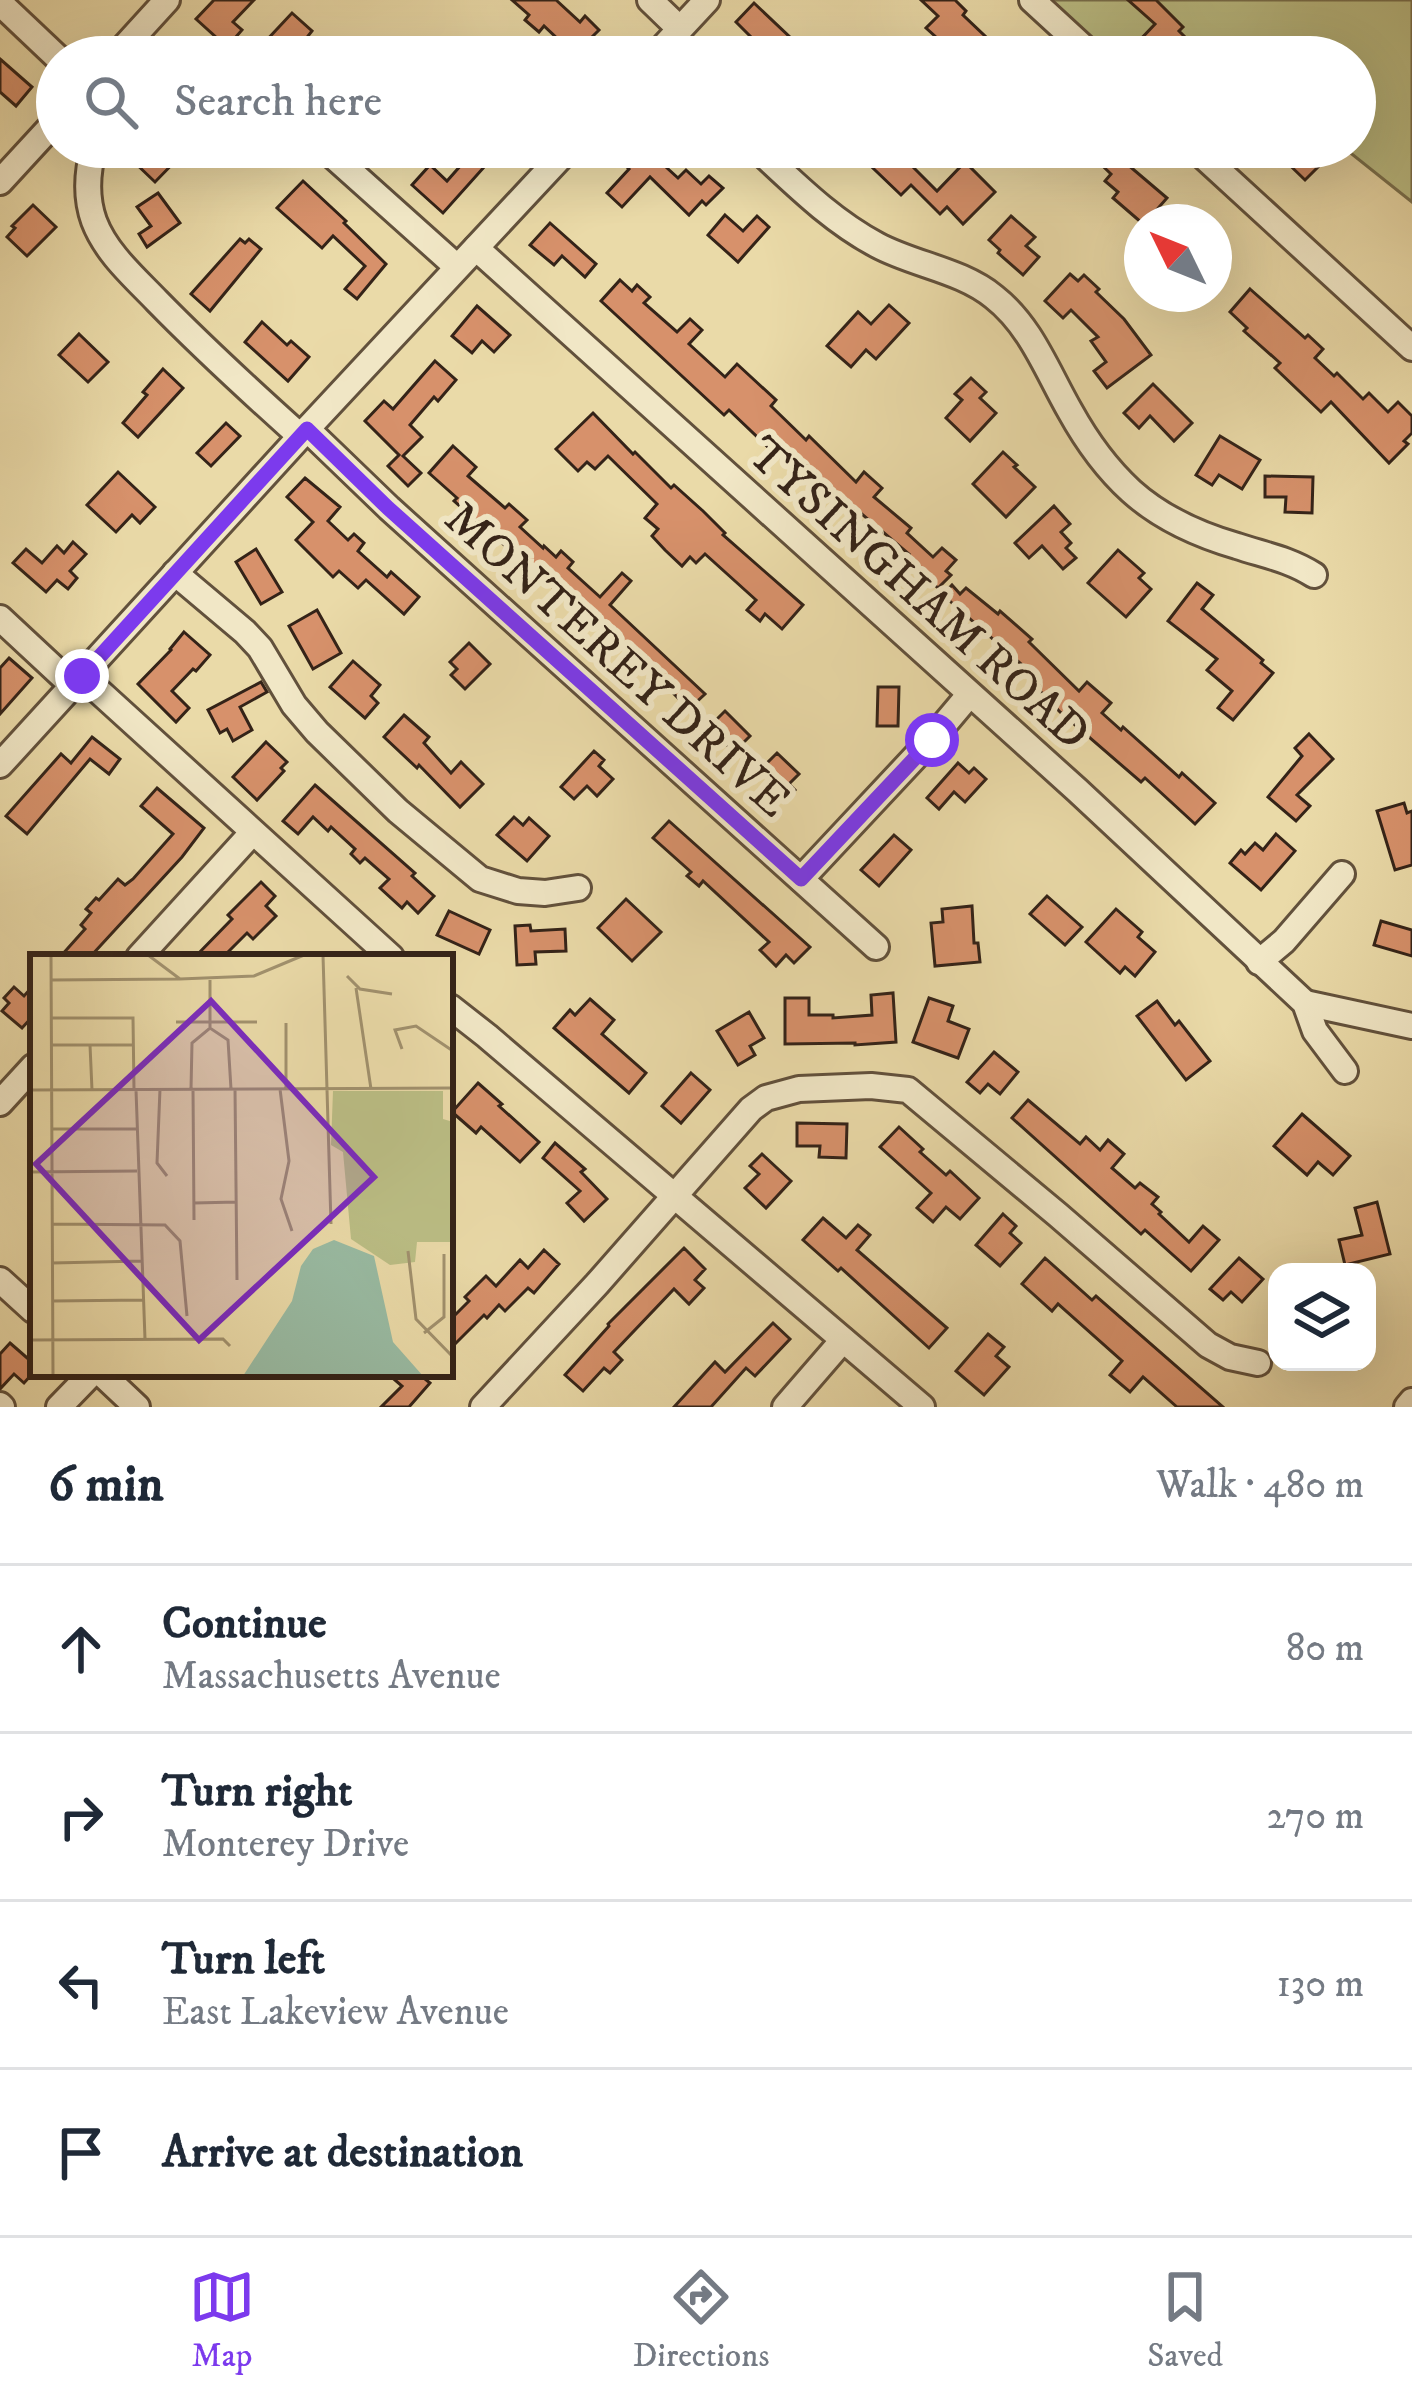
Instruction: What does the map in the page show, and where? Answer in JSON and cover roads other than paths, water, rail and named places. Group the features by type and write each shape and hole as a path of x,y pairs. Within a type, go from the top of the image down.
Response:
{"street":[{"path":"135,36 167,0"},
{"path":"650,0 680,29"},
{"path":"674,36 707,0"},
{"path":"1031,0 1071,36"},
{"path":"0,3 36,37"},
{"path":"0,182 36,142"},
{"name":"MONTEREY DRIVE","path":"89,168 89,203 107,246 175,319 876,947"},
{"path":"347,168 458,267"},
{"path":"0,765 550,168"},
{"path":"777,168 846,226 906,259 966,280 1002,303 1023,327 1093,447 1134,494 1199,533 1283,558 1314,575"},
{"path":"1216,168 1412,348"},
{"name":"TYSINGHAM ROAD","path":"476,248 1077,790 1305,1003"},
{"path":"176,573 245,632 317,732 398,811 480,879 518,891 578,888"},
{"path":"0,618 388,954"},
{"path":"801,879 969,695"},
{"path":"143,954 252,833"},
{"path":"1259,962 1284,941 1342,874"},
{"path":"1305,1003 1412,1026"},
{"path":"1305,1003 1315,1031 1346,1071"},
{"path":"453,1009 922,1407"},
{"path":"0,1103 30,1070"},
{"path":"483,1407 752,1109 766,1098 800,1089 871,1086 908,1090 1208,1345 1230,1357 1258,1363"},
{"path":"0,1280 30,1307"},
{"path":"785,1407 843,1340"},
{"path":"59,1407 89,1377"},
{"path":"105,1377 137,1407"}]}
